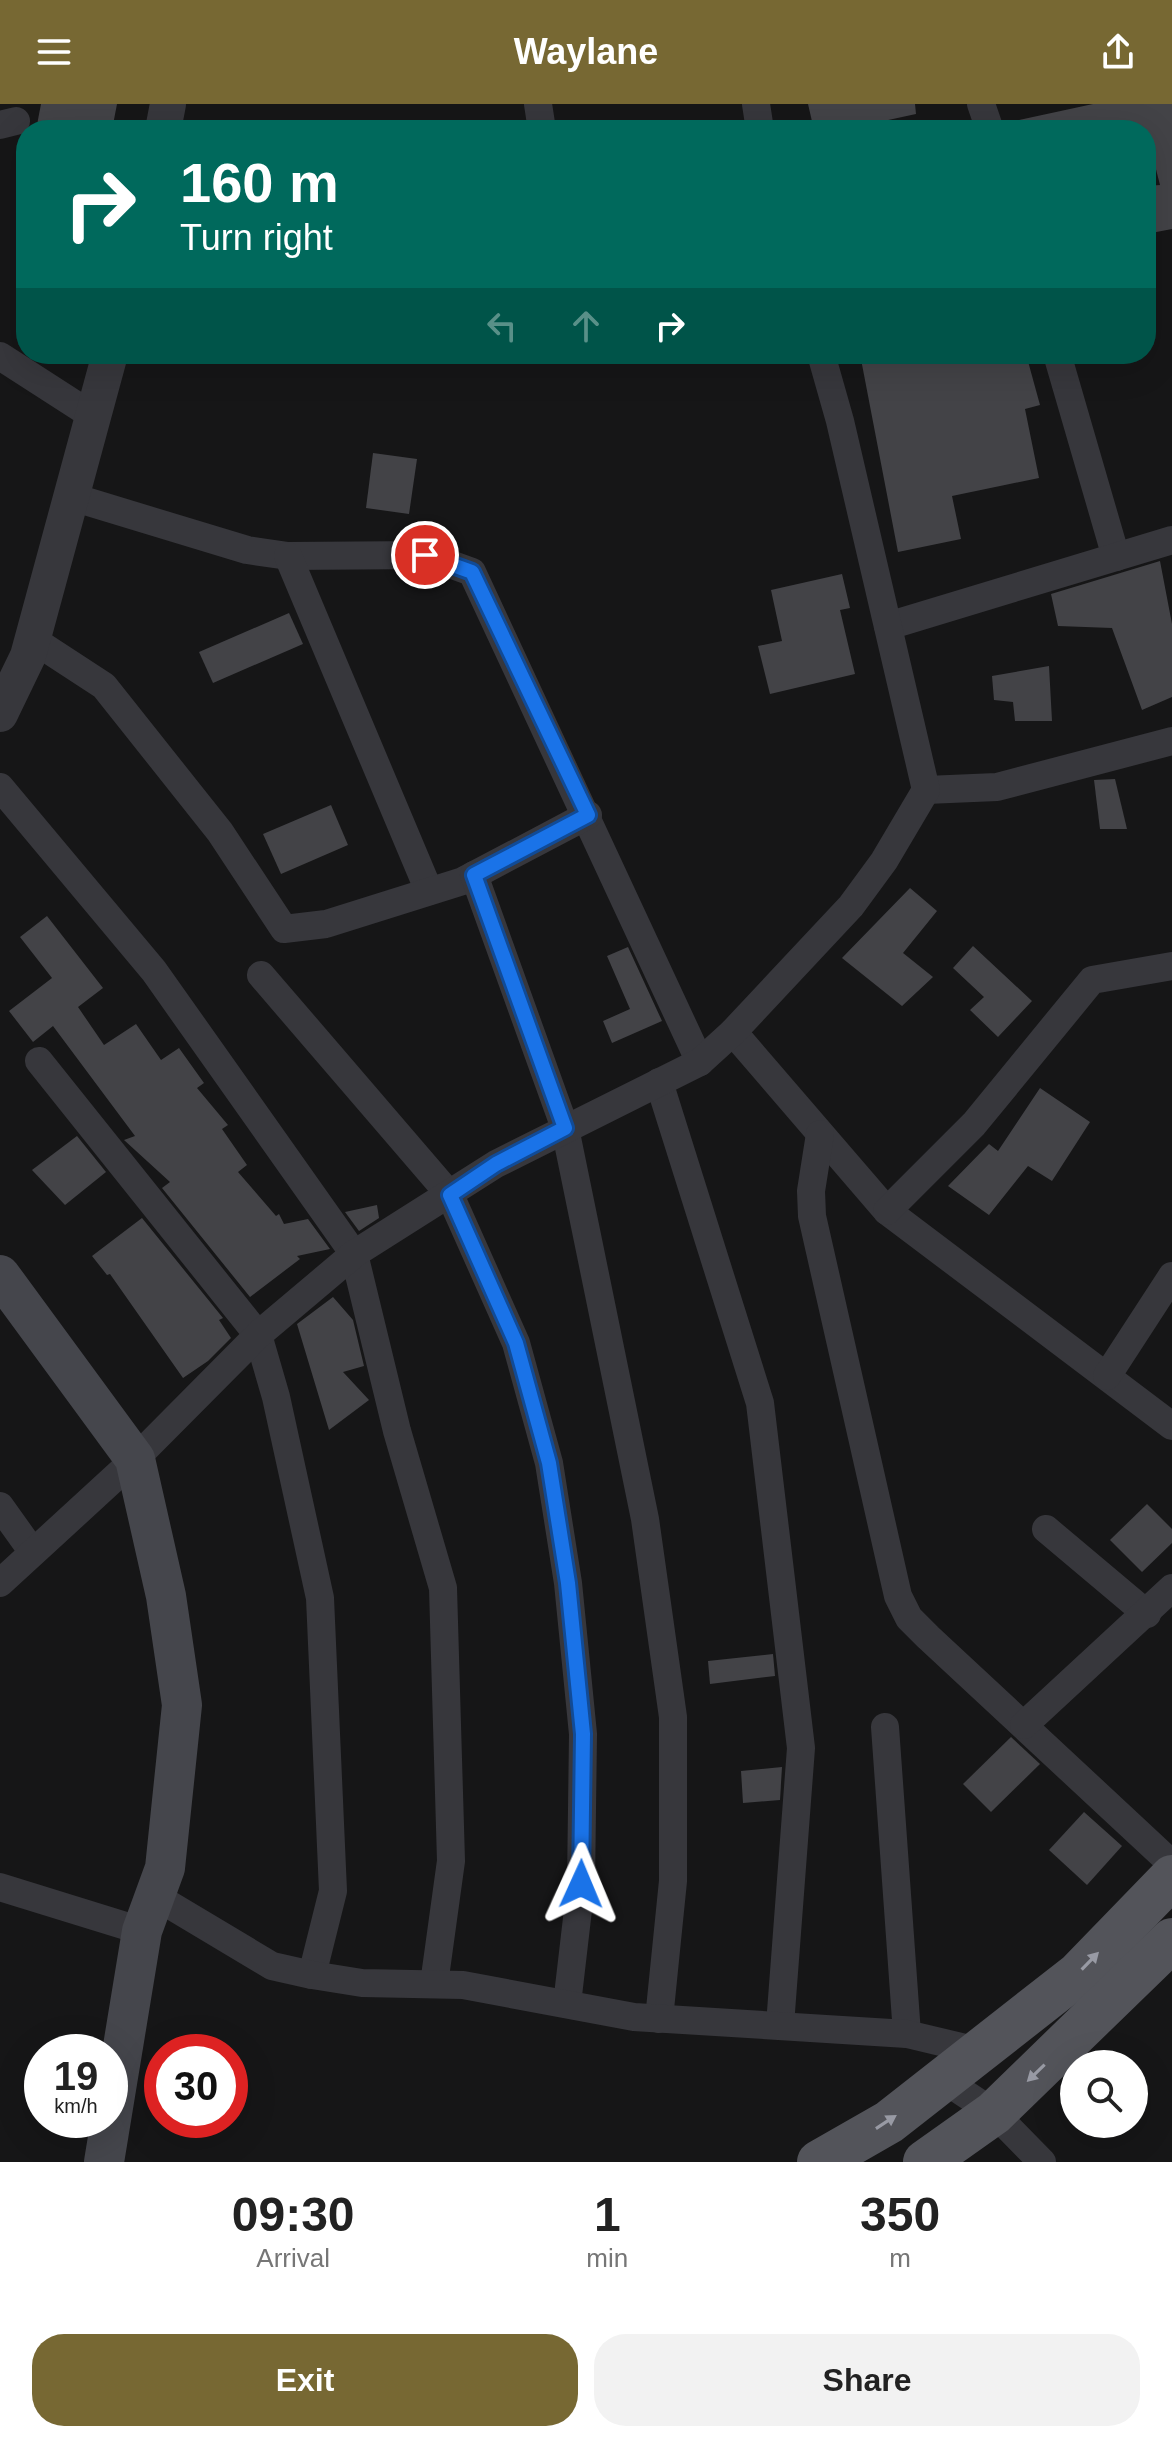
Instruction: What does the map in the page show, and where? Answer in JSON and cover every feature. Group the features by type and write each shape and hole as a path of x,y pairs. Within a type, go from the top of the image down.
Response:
{"main road":[{"path":"0,1275 135,1459 166,1596 182,1705 165,1868 149,1914 104,2162"},
{"path":"819,2162 889,2122 1078,1974 1172,1877"},
{"path":"925,2162 994,2113 1172,1940"}],"street":[{"path":"0,356 93,416"},
{"path":"0,714 19,678 32,639 107,364"},
{"path":"0,1583 135,1459 258,1335 354,1254 496,1164 700,1062 733,1032 851,906 884,861 926,790 823,364"},
{"path":"1060,364 1116,557"},
{"path":"69,496 247,550 288,556 425,555 472,572 588,815 700,1062"},
{"path":"888,626 1172,540"},
{"path":"288,556 429,891"},
{"path":"32,639 104,686 220,832 284,929 326,924 474,875 588,815"},
{"path":"926,790 997,787 1172,741"},
{"path":"0,787 154,971 354,1254 397,1431 443,1588 451,1861 434,1984"},
{"path":"474,875 565,1128 645,1519 673,1717 673,1881 659,2019"},
{"path":"887,1211 974,1124 1092,980 1172,966"},
{"path":"261,975 450,1195 516,1343 549,1463 568,1583 583,1734 581,1884 567,2004"},
{"path":"733,1032 887,1211 1172,1426"},
{"path":"39,1061 258,1335 276,1397 320,1598 333,1891 312,1975"},
{"path":"659,1082 760,1403 801,1748 780,2025"},
{"path":"820,1134 811,1191 812,1216 898,1596 909,1618 928,1637 1172,1864"},
{"path":"1107,1376 1172,1276"},
{"path":"0,1506 32,1551"},
{"path":"1046,1529 1147,1614"},
{"path":"1024,1725 1172,1588"},
{"path":"885,1727 907,2034"},
{"path":"0,1887 149,1914 272,1966 312,1975 362,1983 463,1985 659,2019 907,2034 978,2051"},
{"path":"943,2079 994,2113 1042,2162"}],"building":[{"path":"41,104 117,104 114,120 38,120"},
{"path":"808,104 915,104 916,114 888,120 812,120"},
{"path":"1093,104 1172,104 1172,229 1156,232 1156,185 1160,185 1156,169 1156,120 1019,120"},
{"path":"862,364 1029,364 1040,405 1025,409 1039,478 952,496 961,539 898,552"},
{"path":"373,453 417,459 409,514 366,508"},
{"path":"1160,561 1172,624 1172,697 1142,710 1112,628 1058,626 1051,594"},
{"path":"842,574 850,608 840,610 855,674 770,694 758,646 782,641 771,590"},
{"path":"289,613 303,644 213,683 199,652"},
{"path":"1049,666 1052,721 1015,721 1013,702 994,700 992,676"},
{"path":"1115,779 1127,829 1100,829 1094,780"},
{"path":"331,805 348,845 281,874 263,834"},
{"path":"910,888 937,911 903,953 933,977 902,1006 842,958"},
{"path":"47,916 103,988 78,1007 104,1045 136,1024 161,1060 179,1048 204,1083 197,1088 228,1125 222,1129 247,1165 238,1172 276,1216 279,1214 284,1224 308,1219 330,1249 297,1256 300,1259 250,1297 162,1188 170,1182 124,1140 135,1136 53,1026 33,1042 9,1011 52,978 20,937"},
{"path":"973,946 1032,1001 998,1037 970,1010 984,997 953,968"},
{"path":"628,947 662,1021 612,1043 603,1021 630,1009 607,956"},
{"path":"1040,1088 1090,1122 1052,1181 1028,1166 989,1215 948,1186 989,1144 998,1151"},
{"path":"77,1136 106,1172 65,1205 32,1170"},
{"path":"377,1205 379,1218 359,1231 345,1212"},
{"path":"142,1218 223,1318 219,1320 231,1338 208,1361 183,1378 110,1274 107,1275 92,1256"},
{"path":"333,1297 353,1320 364,1366 343,1372 369,1400 329,1430 297,1324"},
{"path":"1147,1504 1172,1529 1172,1543 1142,1572 1110,1540"},
{"path":"773,1654 775,1676 710,1684 708,1661"},
{"path":"1011,1737 1040,1764 991,1812 963,1784"},
{"path":"782,1767 780,1800 743,1803 741,1771"},
{"path":"1084,1812 1122,1846 1087,1885 1049,1850"}],"route":[{"path":"425,555 472,572 588,815 474,875 565,1128 496,1164 450,1195 516,1343 549,1463 568,1583 583,1734 581,1884"}]}
